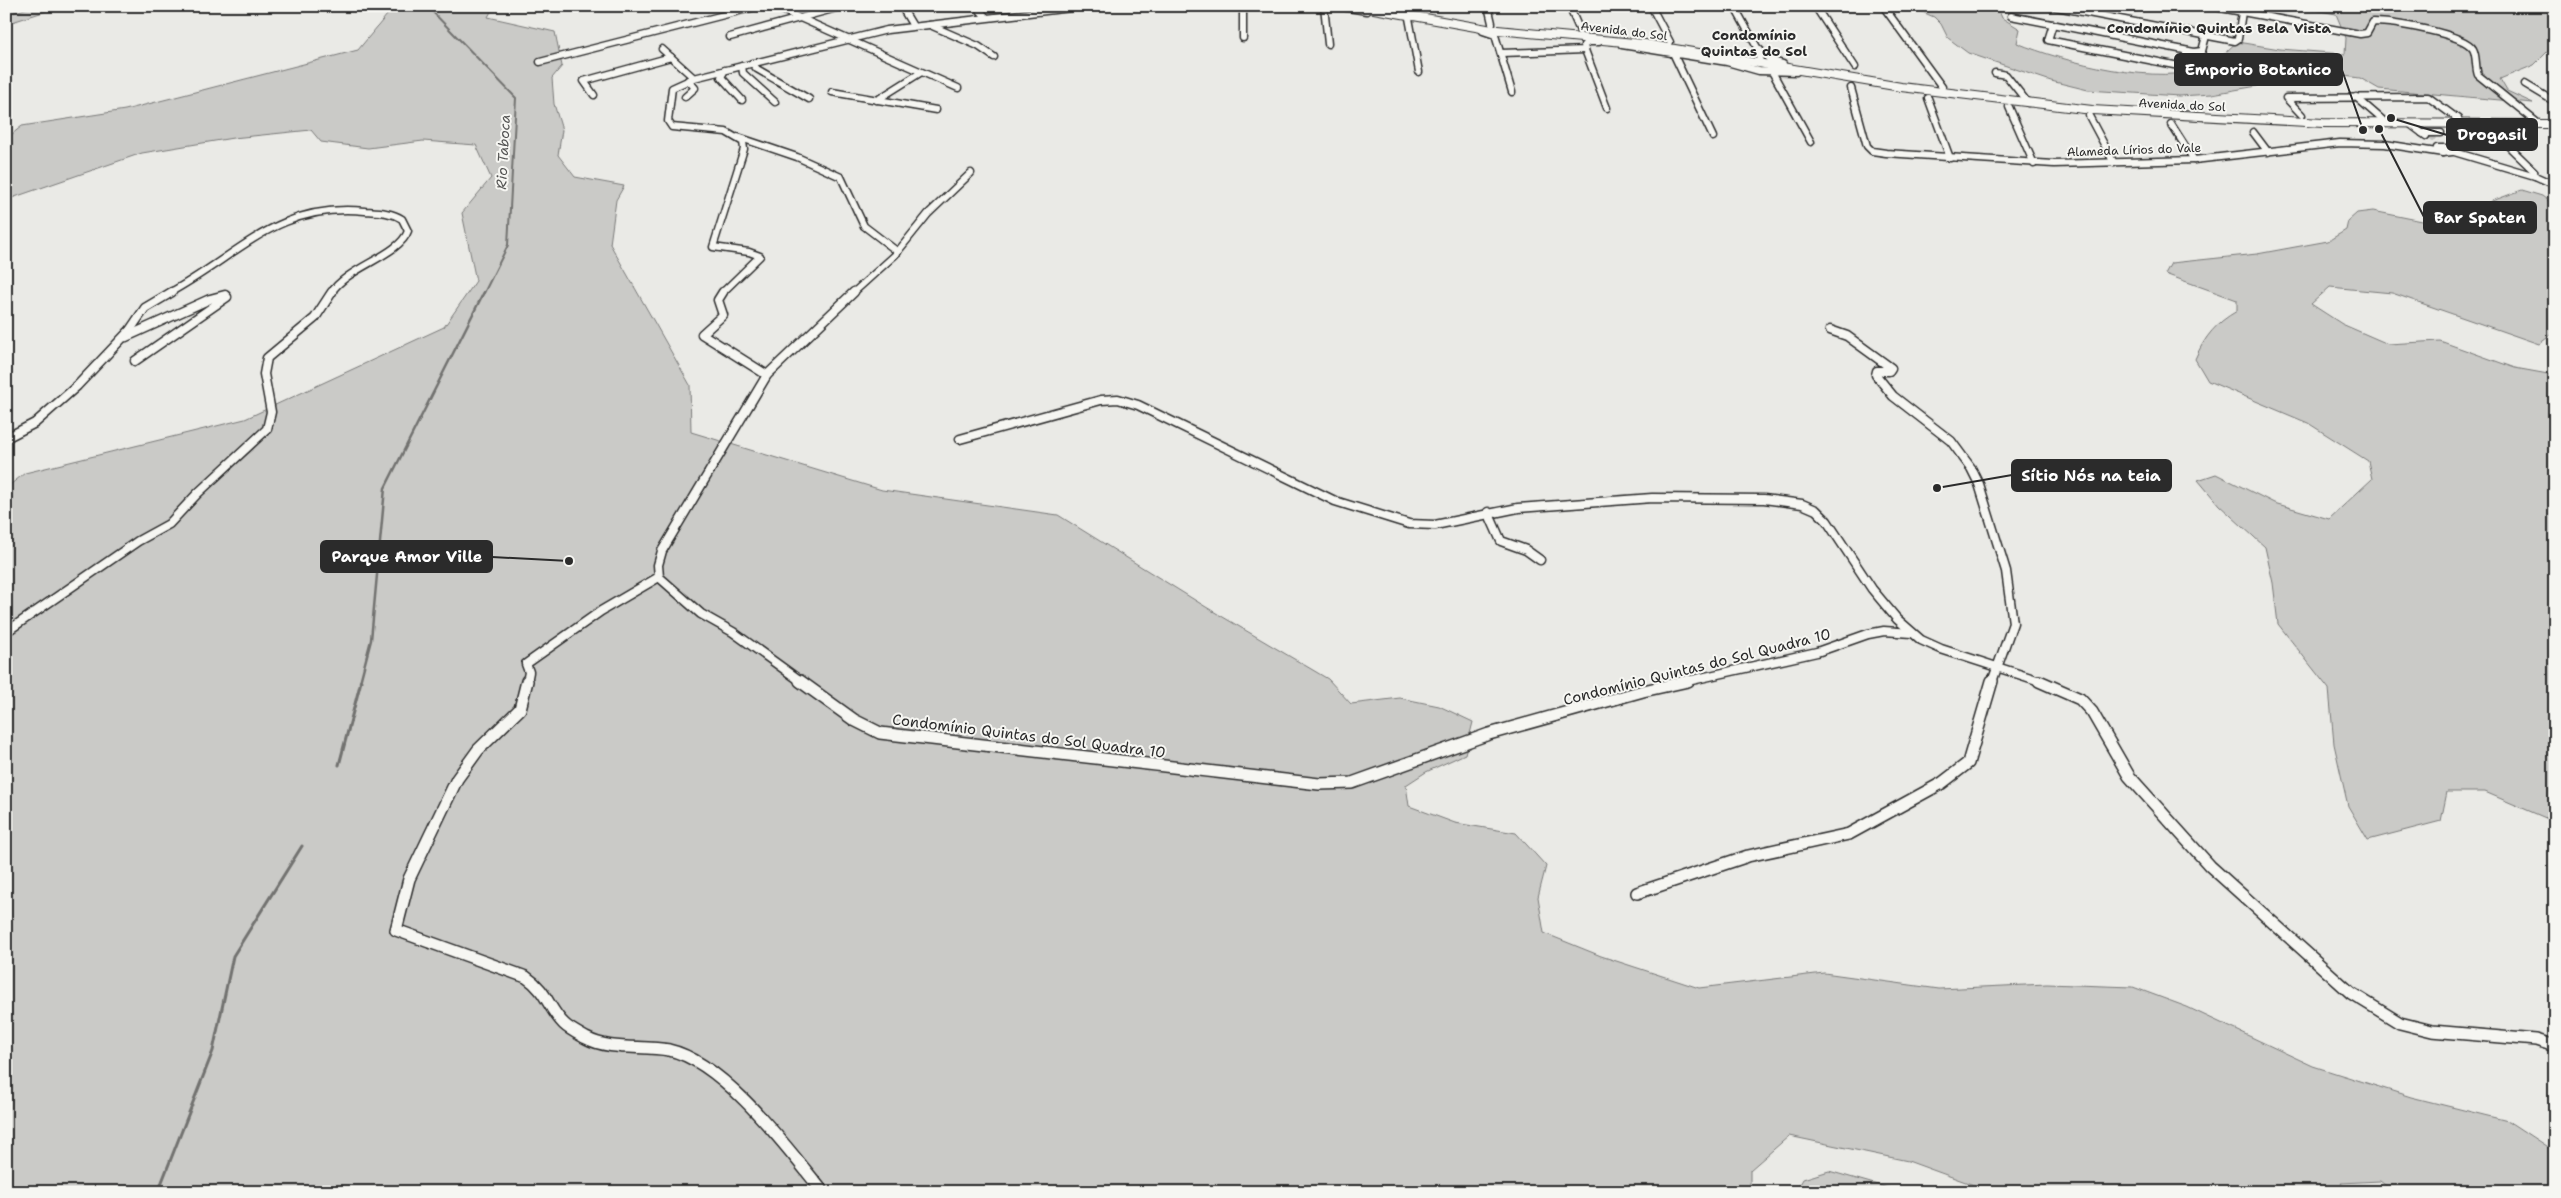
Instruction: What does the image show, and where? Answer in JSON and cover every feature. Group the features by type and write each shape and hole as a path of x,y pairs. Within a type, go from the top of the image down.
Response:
{"street":[{"path":"540,62 759,6"},
{"path":"773,6 920,73 958,88"},
{"path":"730,37 844,6"},
{"path":"902,6 913,26"},
{"path":"976,6 986,17"},
{"path":"898,252 864,226 841,177 797,157 718,130 677,129 672,127 668,121 670,92 674,86 725,70 887,30 1088,6"},
{"path":"1243,6 1243,38"},
{"path":"1324,6 1328,44"},
{"path":"1336,6 1493,33 1512,92"},
{"name":"Avenida do Sol","path":"1357,6 1493,29 1608,39 1939,92 2170,117 2413,124 2555,124"},
{"path":"1488,6 1492,23"},
{"path":"1569,6 1580,31"},
{"path":"1651,6 1670,42"},
{"path":"1734,6 1758,49 1773,65 1811,142"},
{"path":"1815,6 1855,67"},
{"path":"1883,6 1942,87"},
{"path":"2051,6 2236,41 2238,39 2242,12"},
{"path":"2210,6 2360,34 2367,33 2373,22 2386,22 2456,38 2469,45 2474,51 2475,68 2478,75 2539,124"},
{"path":"2011,16 2187,51 2202,51 2206,36"},
{"path":"1408,18 1419,72"},
{"path":"929,24 978,46 994,57"},
{"path":"2053,24 2047,38 2049,40 2179,66 2183,64 2187,51"},
{"path":"1607,108 1585,50 1584,45 1593,42 1773,65"},
{"path":"662,49 671,57 695,88 685,97"},
{"path":"1758,49 1760,62"},
{"path":"1501,53 1585,50"},
{"path":"1673,53 1713,137"},
{"path":"594,96 584,81 671,57"},
{"path":"752,63 810,99"},
{"path":"742,66 743,73 775,102"},
{"path":"725,70 721,77 742,100"},
{"path":"877,100 920,73"},
{"path":"1995,73 2006,75 2028,103"},
{"path":"2525,84 2555,102"},
{"name":"Alameda Lírios do Vale","path":"1851,88 1867,146 1872,151 2034,164 2114,163 2194,160 2340,144 2396,145 2435,143"},
{"path":"832,92 936,110"},
{"path":"2356,97 2386,123"},
{"path":"2302,116 2286,98 2430,97 2458,119"},
{"path":"1928,98 1950,158"},
{"path":"2009,107 2034,164"},
{"path":"2089,116 2114,163"},
{"path":"2171,124 2194,160"},
{"path":"2413,124 2435,143 2479,160 2535,176 2555,184"},
{"path":"2429,124 2439,133"},
{"path":"2435,143 2439,133 2437,129 2440,124"},
{"path":"2253,132 2268,152"},
{"path":"2497,135 2534,171 2535,176"},
{"path":"737,137 743,142 744,148 713,247 749,252 760,256 722,293 718,300 723,315 702,334 767,376"},
{"path":"823,1192 757,1111 692,1058 669,1050 606,1044 588,1039 564,1024 538,986 526,977 396,930 408,879 457,779 478,750 520,709 529,672 526,664 601,611 659,577 658,565 662,552 679,519 767,376 790,351 898,252 928,214 971,172"},
{"path":"6,438 45,415 130,330 139,314 145,308 190,282 260,232 306,213 342,208 395,215 404,220 407,225 406,237 399,244 338,282 315,318 266,358 264,367 271,416 267,429 196,494 169,524 138,541 6,632"},
{"path":"119,340 210,299 226,296 214,308 170,335 135,361"},
{"path":"1637,893 1748,856 1843,836 1942,783 1968,763 1997,666 2011,631 2013,612 2000,549 1979,484 1951,441 1893,396 1877,378 1876,372 1890,371 1889,366 1851,338 1830,330"},
{"path":"960,439 1101,400 1118,399 1138,405 1335,501 1363,511 1424,525 1488,512 1539,505 1652,498 1764,499 1802,504 1816,510 1827,521 1882,603 1912,633 1941,649 1997,666 2066,691 2087,706 2129,776 2210,866 2351,993 2400,1023 2432,1032 2536,1040 2555,1046"},
{"path":"1488,512 1501,541 1526,550 1540,560"},
{"name":"Condomínio Quintas do Sol Quadra 10","path":"659,577 701,614 733,632 834,707 880,733 1330,785 1352,783 1489,734 1643,691 1822,651 1868,634 1884,631 1912,633"}],"shaded area":[{"path":"34,6 62,6 6,24 6,15"},
{"path":"390,6 494,6 488,17 555,32 562,66 552,78 554,104 562,130 558,155 575,177 624,186 616,200 610,244 690,385 691,432 882,490 1058,515 1206,607 1328,679 1351,704 1400,698 1439,706 1473,722 1465,754 1426,772 1406,785 1409,806 1455,823 1516,833 1546,866 1538,897 1544,933 1601,956 1699,988 1824,973 1939,989 2047,984 2133,987 2187,1007 2313,1066 2411,1097 2508,1121 2555,1152 2555,1192 2394,1192 2380,1181 2341,1183 2347,1192 1993,1192 1908,1161 1789,1136 1750,1170 1750,1192 6,1192 6,488 25,473 245,419 444,327 476,281 462,213 491,178 476,145 423,141 368,148 321,142 311,130 233,138 142,153 6,200 6,139 22,126 125,110 358,50 392,9"},
{"path":"1908,6 1997,6 2002,18 2020,29 2017,43 2060,58 2112,70 2139,73 2165,74 2188,72 2208,67 2237,42 2280,49 2345,54 2346,38 2336,14 2294,6 2555,6 2555,48 2548,51 2534,65 2500,79 2507,91 2533,103 2379,89 2360,78 2295,73 2257,86 2212,94 2179,96 2088,90 2051,81 1968,53 1948,38 1941,24 1934,17"},
{"path":"2522,190 2542,196 2555,206 2555,332 2539,344 2392,293 2330,287 2311,304 2342,324 2388,344 2440,341 2515,368 2548,374 2555,378 2555,822 2485,792 2447,792 2441,821 2368,840 2348,806 2334,744 2329,689 2278,624 2273,583 2265,547 2219,505 2198,480 2216,474 2274,503 2329,519 2372,479 2368,461 2308,423 2208,381 2195,359 2212,331 2223,320 2237,311 2237,300 2165,274 2171,263 2257,254 2328,241 2346,230 2348,221 2357,213 2373,211 2432,223"},
{"path":"1829,1171 1902,1192 1796,1192 1803,1179"}],"waterway":[{"name":"Rio Taboca","path":"427,6 516,98 508,245 484,293"},
{"path":"360,682 371,640 385,488 484,292"},
{"path":"339,765 361,681"},
{"path":"158,1192 213,1051 233,956 302,846"}],"tunnel":[{"path":"2430,136 2437,142"}],"place":[{"name":"Drogasil","path":"2391,118"},
{"name":"Bar Spaten","path":"2379,129"},
{"name":"Emporio Botanico","path":"2363,130"},
{"name":"Sítio Nós na teia","path":"1937,488"},
{"name":"Parque Amor Ville","path":"569,561"}],"district":[{"name":"Condomínio Quintas Bela Vista","path":"2219,28"},
{"name":"Condomínio Quintas do Sol","path":"1754,43"}]}
